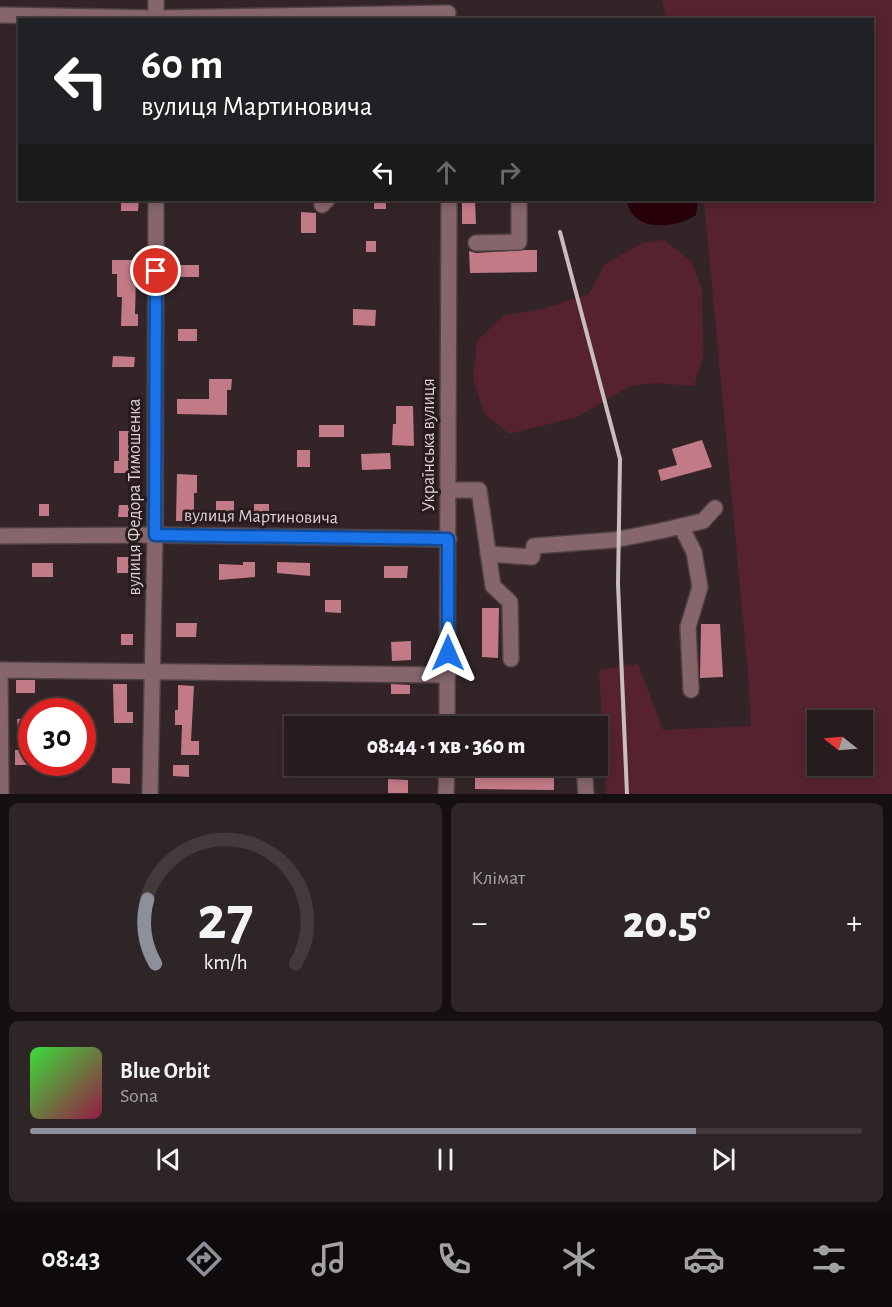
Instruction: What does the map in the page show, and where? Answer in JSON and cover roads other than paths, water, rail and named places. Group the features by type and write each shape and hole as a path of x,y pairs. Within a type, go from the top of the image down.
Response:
{"street":[{"path":"156,0 156,18"},
{"path":"192,18 448,11"},
{"path":"0,15 117,18"},
{"name":"вулиця Федора Тимошенка","path":"150,794 155,535 156,201"},
{"name":"Українська вулиця","path":"447,716 449,201"},
{"path":"476,243 519,242 519,201"},
{"path":"449,490 479,490 493,586 510,602 511,659"},
{"path":"488,554 532,557 534,546 615,540 703,521 715,508"},
{"path":"681,526 694,552 700,587 688,627 691,690"},
{"name":"вулиця Мартиновича","path":"0,536 155,535 448,539"},
{"path":"1,794 0,670 448,675"},
{"path":"446,794 447,776"},
{"path":"585,776 586,794"}],"railway":[{"path":"560,232 620,459 618,584 627,794"}]}
